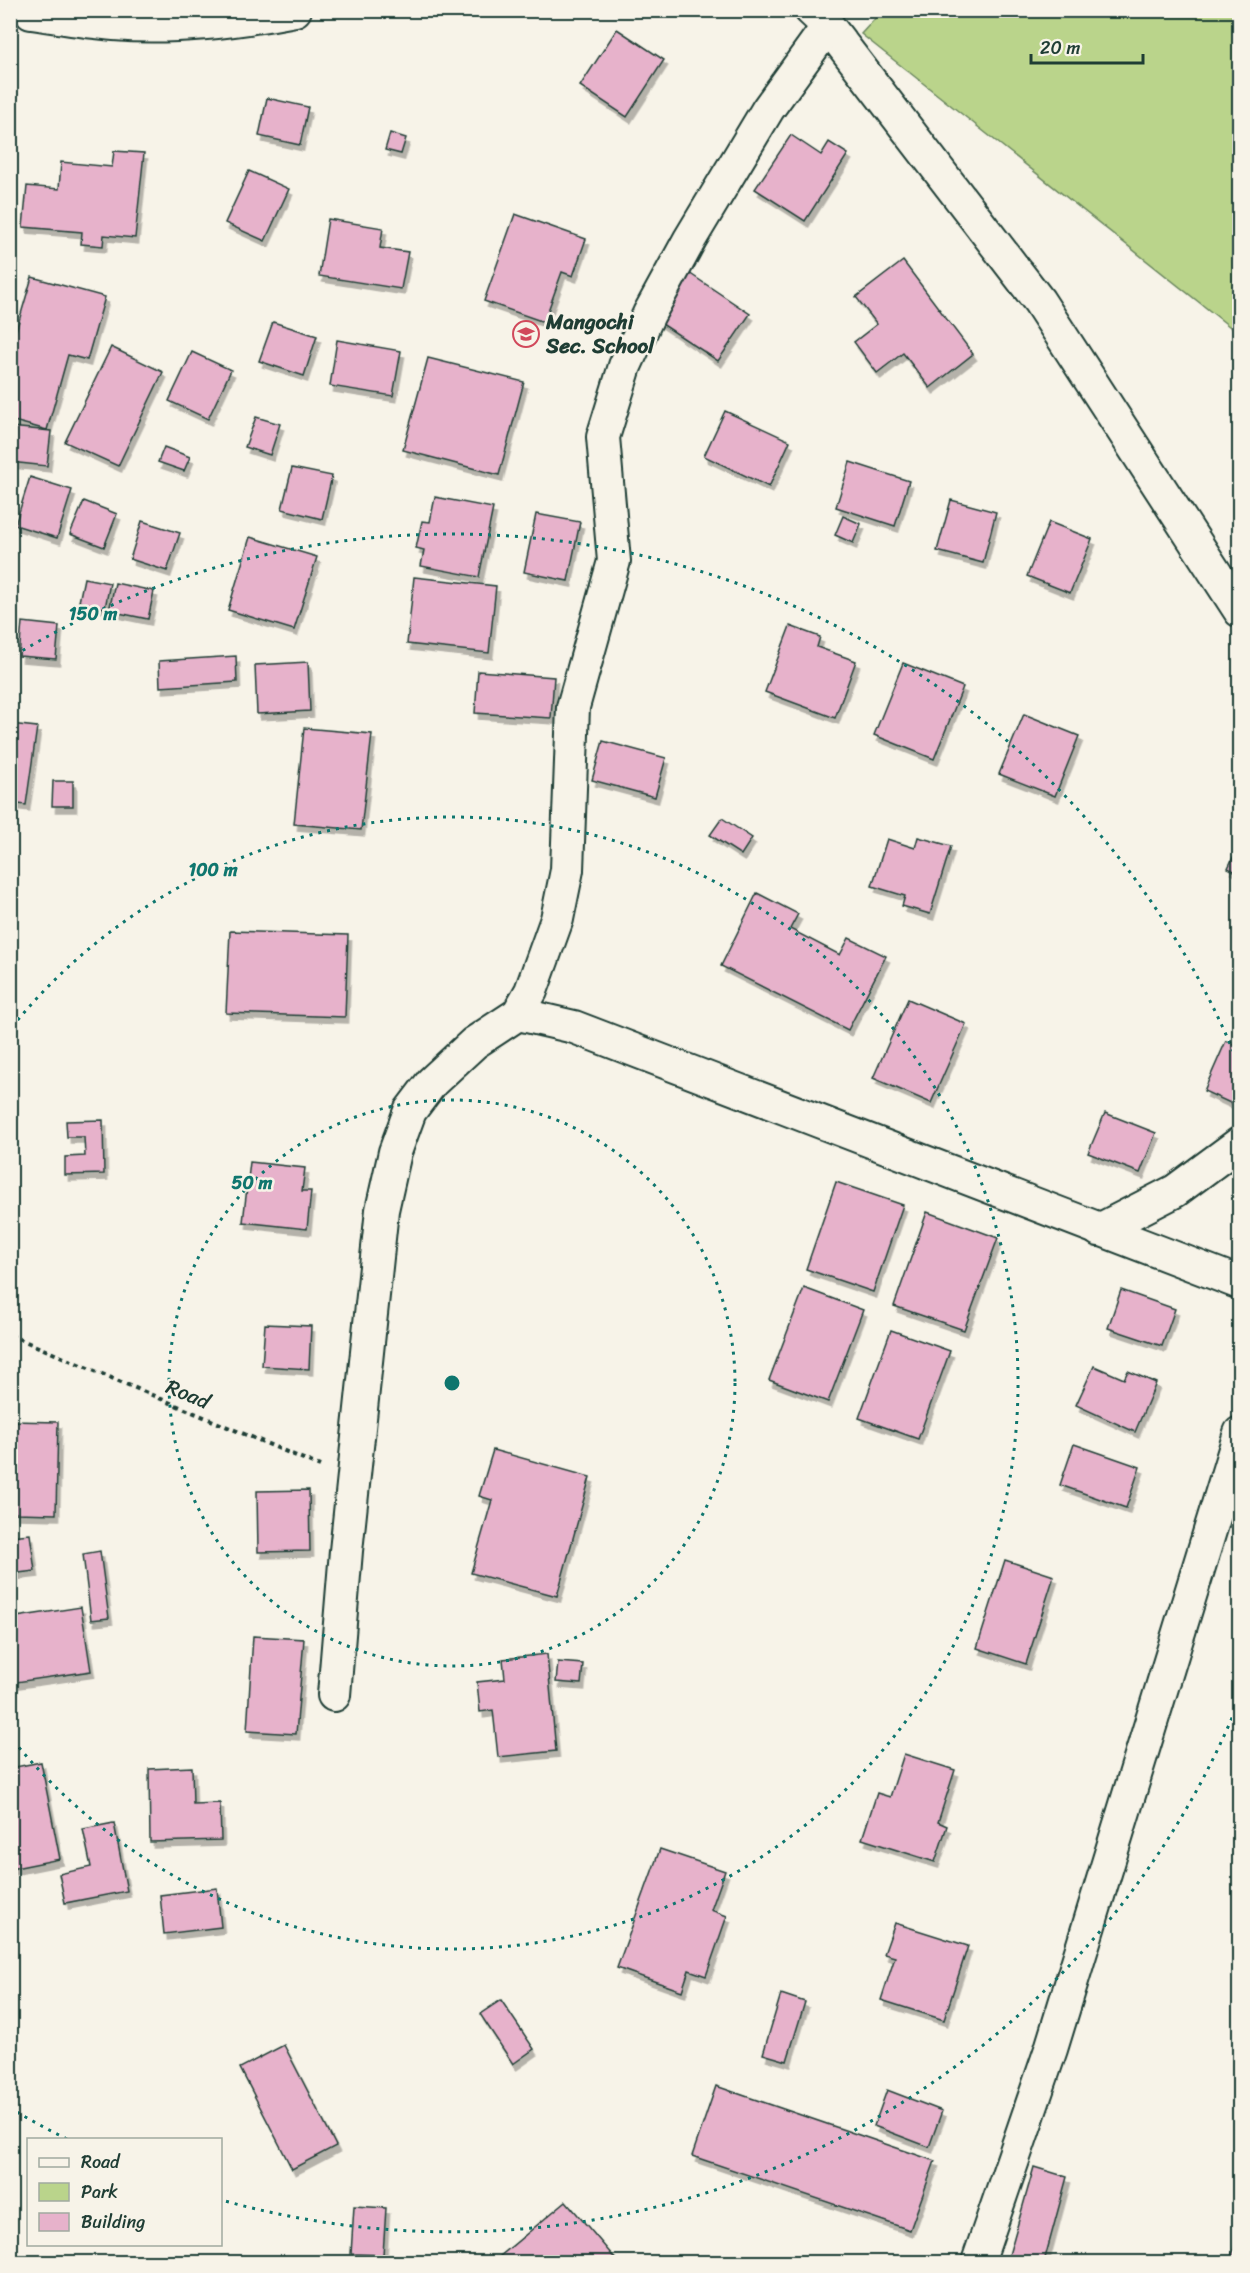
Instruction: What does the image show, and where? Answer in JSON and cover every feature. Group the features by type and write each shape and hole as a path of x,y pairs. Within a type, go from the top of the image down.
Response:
{"street":[{"path":"32,13 116,24 174,24 220,21 295,10"},
{"path":"334,1695 382,1210 402,1129 410,1111 432,1082 474,1043 518,1014 531,991 557,919 567,870 573,707 614,561 603,437 625,366 649,314 819,18 1039,301 1239,611"},
{"path":"518,1014 574,1027 1239,1283"},
{"path":"1099,1230 1175,1191 1239,1143"},
{"path":"978,2262 1051,2049 1239,1433"}],"path":[{"name":"Road","path":"10,1335 354,1480"}],"green space":[{"path":"882,11 1239,11 1239,334 861,34"}],"building":[{"path":"617,29 664,60 627,117 580,86"},
{"path":"267,98 308,107 300,145 259,136"},
{"path":"390,133 406,138 401,154 385,150"},
{"path":"791,135 821,155 829,142 848,154 805,221 755,189"},
{"path":"114,151 144,153 135,238 104,235 103,246 81,244 82,232 23,227 27,186 59,189 61,162 112,167"},
{"path":"249,171 289,189 265,241 225,223"},
{"path":"515,214 586,239 573,276 562,272 544,322 484,301"},
{"path":"328,219 383,228 380,248 408,252 401,289 319,276"},
{"path":"903,261 973,354 930,388 903,353 877,373 854,342 877,324 856,297"},
{"path":"689,273 750,314 718,361 650,316"},
{"path":"32,277 105,297 87,360 68,355 47,430 10,420 10,351"},
{"path":"273,322 317,336 304,376 259,361"},
{"path":"337,340 401,351 393,396 330,386"},
{"path":"111,347 163,372 118,466 65,442"},
{"path":"192,352 231,370 208,419 169,401"},
{"path":"428,358 524,382 499,475 403,450"},
{"path":"725,411 790,441 769,487 704,456"},
{"path":"256,417 280,424 270,455 245,447"},
{"path":"10,427 51,431 47,466 10,462"},
{"path":"164,447 190,457 184,471 158,462"},
{"path":"850,462 909,481 895,526 836,507"},
{"path":"292,468 332,476 322,519 282,509"},
{"path":"30,477 72,490 57,538 15,525"},
{"path":"435,497 493,508 479,577 421,566 424,550 416,548 422,521 430,522"},
{"path":"951,500 996,512 983,563 937,551"},
{"path":"84,501 117,514 104,547 70,534"},
{"path":"536,514 580,522 568,581 524,572"},
{"path":"843,516 861,524 853,543 835,535"},
{"path":"142,521 180,533 167,571 130,559"},
{"path":"1049,522 1092,539 1070,593 1027,576"},
{"path":"250,537 317,557 294,630 228,610"},
{"path":"414,577 496,586 489,653 407,644"},
{"path":"84,578 110,583 105,608 79,602"},
{"path":"115,583 154,591 148,619 109,611"},
{"path":"22,622 59,626 56,659 19,656"},
{"path":"790,626 820,637 817,647 856,661 835,718 765,692"},
{"path":"236,656 237,682 160,687 159,661"},
{"path":"308,662 310,711 257,714 255,665"},
{"path":"903,663 963,687 934,759 874,735"},
{"path":"478,671 554,677 551,718 475,713"},
{"path":"1024,714 1079,736 1055,796 999,774"},
{"path":"10,724 37,727 26,805 10,803"},
{"path":"304,728 372,734 361,830 294,824"},
{"path":"603,741 666,758 655,797 592,780"},
{"path":"53,781 73,781 73,806 52,806"},
{"path":"722,818 752,838 741,855 710,835"},
{"path":"918,837 951,846 930,914 902,906 905,896 872,886 887,839 915,848"},
{"path":"1240,843 1240,874 1228,868"},
{"path":"757,893 798,914 790,929 840,955 849,938 886,956 848,1030 721,966"},
{"path":"230,931 348,935 345,1017 226,1013"},
{"path":"908,999 966,1024 931,1103 873,1078"},
{"path":"1226,1041 1240,1047 1239,1107 1204,1091"},
{"path":"1105,1113 1156,1133 1140,1173 1088,1153"},
{"path":"103,1120 104,1174 65,1175 65,1157 85,1156 84,1137 67,1137 66,1121"},
{"path":"250,1162 305,1168 302,1191 311,1191 307,1229 243,1222"},
{"path":"836,1182 903,1205 873,1292 806,1269"},
{"path":"927,1212 998,1238 964,1330 894,1306"},
{"path":"804,1288 863,1310 828,1402 769,1380"},
{"path":"1121,1290 1175,1309 1162,1346 1108,1328"},
{"path":"265,1324 311,1326 309,1369 262,1366"},
{"path":"891,1330 950,1351 918,1439 859,1418"},
{"path":"1094,1366 1124,1379 1128,1371 1156,1383 1135,1432 1076,1405"},
{"path":"10,1421 58,1422 56,1514 15,1513 15,1500 10,1500"},
{"path":"1074,1444 1140,1467 1126,1508 1060,1485"},
{"path":"493,1450 590,1477 557,1596 471,1573 492,1500 479,1496"},
{"path":"309,1490 310,1551 258,1552 257,1491"},
{"path":"30,1534 35,1571 10,1574 10,1536"},
{"path":"100,1551 109,1618 91,1620 83,1554"},
{"path":"1005,1560 1054,1576 1026,1664 977,1648"},
{"path":"81,1607 91,1671 10,1683 10,1618"},
{"path":"253,1636 304,1639 296,1734 247,1731"},
{"path":"547,1654 556,1751 498,1757 493,1710 480,1712 477,1682 505,1679 503,1659"},
{"path":"558,1662 583,1664 581,1684 556,1682"},
{"path":"904,1754 955,1770 938,1822 947,1826 935,1862 862,1839 877,1793 890,1797"},
{"path":"41,1762 60,1859 10,1869 10,1768"},
{"path":"192,1767 193,1804 220,1803 221,1840 150,1842 149,1769"},
{"path":"114,1823 127,1891 65,1903 59,1874 91,1867 83,1829"},
{"path":"660,1849 725,1871 711,1910 727,1916 706,1976 689,1970 682,1991 617,1968"},
{"path":"217,1888 221,1927 164,1934 160,1895"},
{"path":"895,1923 968,1946 944,2020 881,2000 895,1957 884,1954"},
{"path":"781,1994 805,2002 787,2061 763,2054"},
{"path":"501,2000 534,2049 513,2064 480,2014"},
{"path":"284,2045 336,2146 292,2169 240,2068"},
{"path":"716,2086 935,2161 910,2230 692,2156"},
{"path":"887,2090 942,2111 929,2147 874,2126"},
{"path":"1034,2167 1067,2177 1044,2262 1007,2262"},
{"path":"566,2201 618,2262 493,2262"},
{"path":"354,2206 386,2208 383,2255 351,2254"},
{"path":"1239,2231 1240,2262 1230,2262"}],"place":[{"name":"Mangochi Sec. School","path":"526,334"}]}
